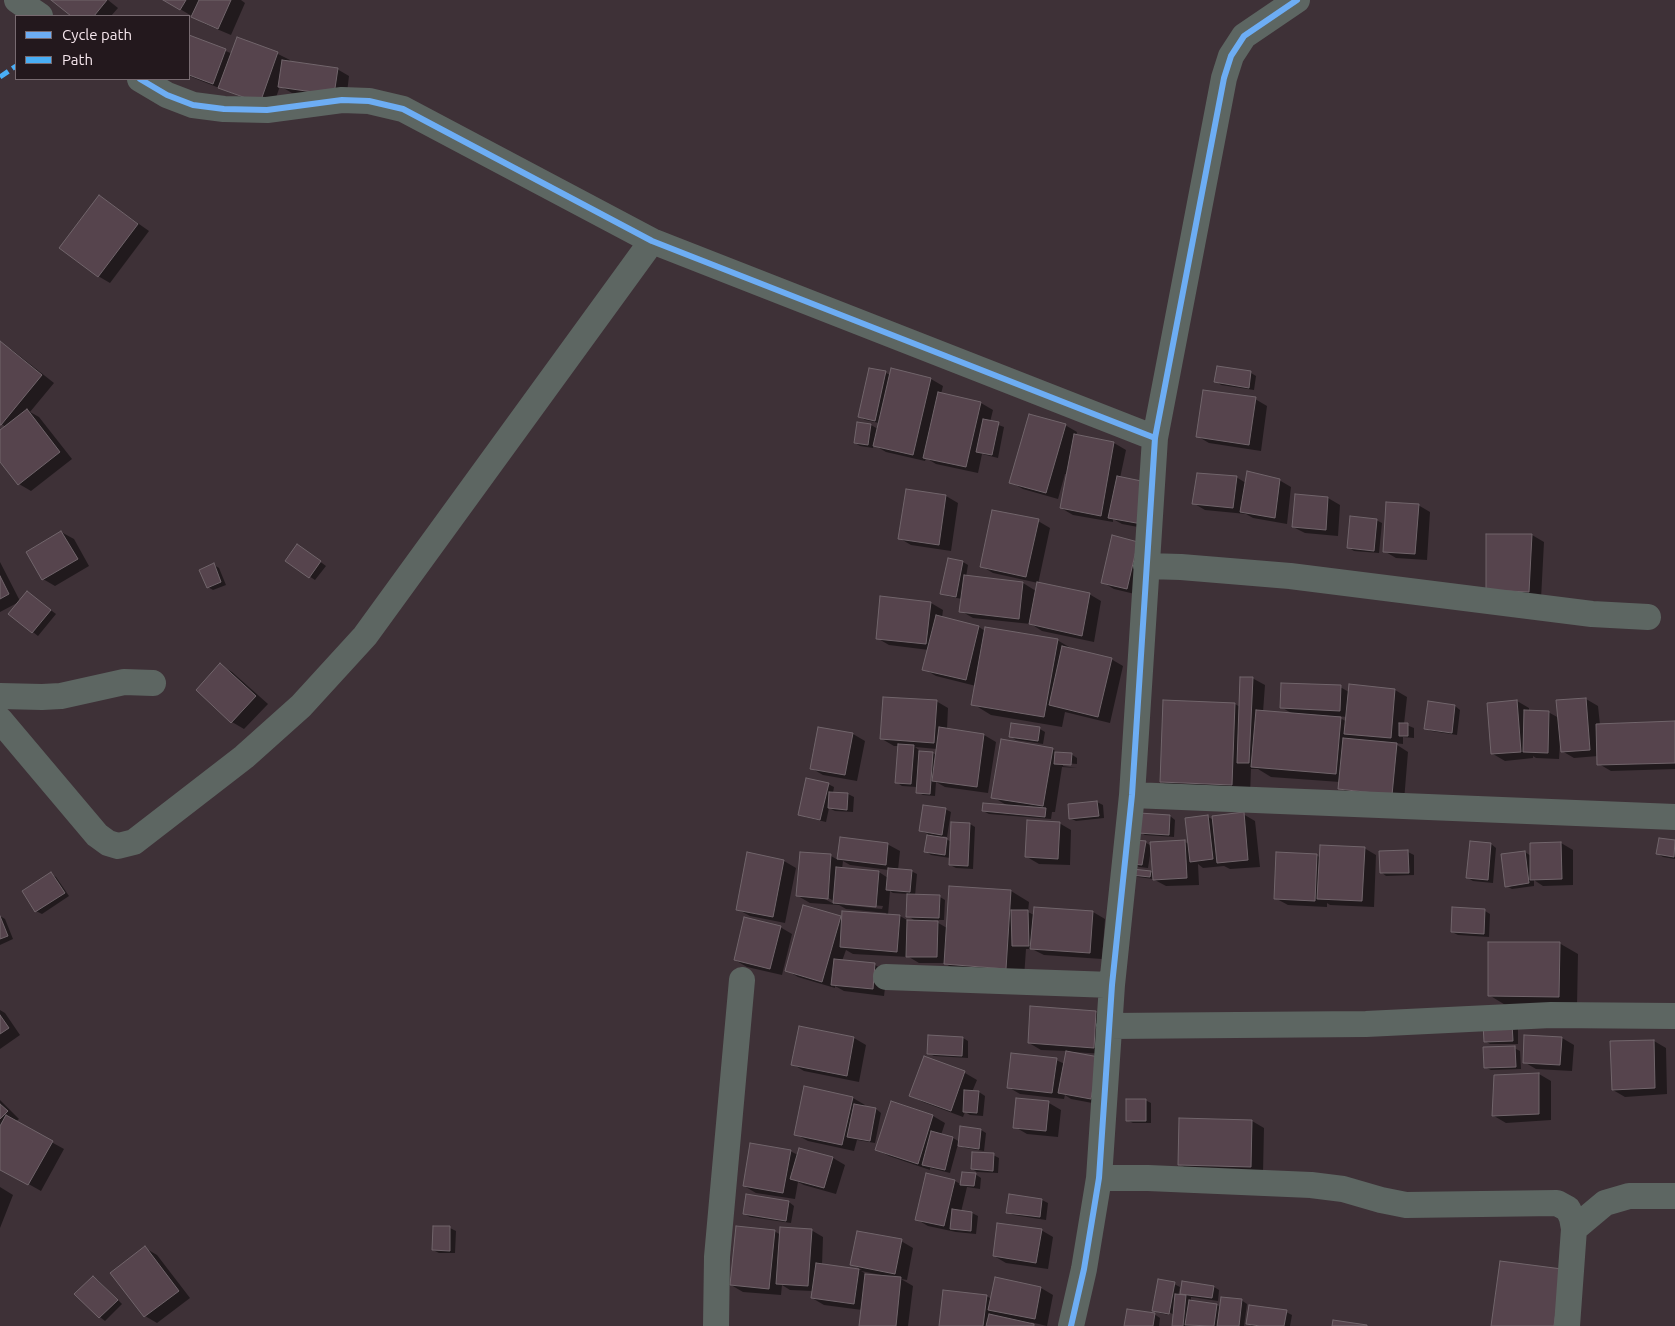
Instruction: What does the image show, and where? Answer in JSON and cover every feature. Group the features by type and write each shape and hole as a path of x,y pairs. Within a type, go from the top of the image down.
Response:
{"street":[{"path":"17,0 39,15"},
{"path":"1071,1326 1084,1269 1099,1178 1112,985 1132,794 1155,438 1224,78 1230,56 1244,36 1297,0"},
{"path":"142,80 167,95 193,105 224,109 267,110 342,100 369,101 403,109 652,241 1155,438"},
{"path":"0,720 97,834 108,843 118,846 134,842 244,757 301,706 365,636 652,241"},
{"path":"1146,566 1290,576 1574,612 1648,617"},
{"path":"0,696 61,696 124,682 153,682"},
{"path":"1132,794 1675,817"},
{"path":"886,977 1112,985"},
{"path":"716,1326 717,1257 742,980"},
{"path":"1109,1026 1366,1024 1551,1014 1675,1016"},
{"path":"1099,1178 1148,1178 1311,1185 1343,1189 1406,1205 1557,1203 1568,1209 1574,1229 1566,1326"},
{"path":"1574,1229 1605,1203 1629,1196 1675,1196"}],"building":[{"path":"51,0 107,0 95,15 70,15"},
{"path":"163,0 186,0 180,10"},
{"path":"199,0 231,0 218,29 191,17"},
{"path":"190,35 226,49 213,84 190,75"},
{"path":"237,37 278,52 260,103 218,88"},
{"path":"282,60 338,68 334,95 278,87"},
{"path":"99,195 138,224 98,277 59,248"},
{"path":"0,341 42,375 1,425 0,425"},
{"path":"1217,366 1251,371 1249,388 1214,382"},
{"path":"869,368 886,371 875,421 858,417"},
{"path":"891,368 931,378 913,455 873,446"},
{"path":"1203,390 1256,397 1249,445 1196,437"},
{"path":"938,392 981,402 966,467 923,458"},
{"path":"27,409 60,452 18,485 0,462 0,430"},
{"path":"1029,414 1066,424 1046,493 1009,483"},
{"path":"983,419 999,422 992,455 976,452"},
{"path":"857,422 871,424 868,445 854,443"},
{"path":"1074,434 1114,442 1101,516 1060,508"},
{"path":"1247,471 1280,479 1275,518 1240,512"},
{"path":"1197,473 1237,476 1233,508 1192,504"},
{"path":"1117,476 1151,483 1142,524 1108,518"},
{"path":"906,489 946,495 939,545 898,539"},
{"path":"1295,494 1328,497 1326,530 1292,527"},
{"path":"1386,502 1419,504 1415,554 1383,552"},
{"path":"992,510 1039,519 1026,577 980,567"},
{"path":"1350,516 1377,519 1374,551 1347,548"},
{"path":"61,531 78,559 42,580 26,552"},
{"path":"1486,534 1532,534 1529,592 1486,590"},
{"path":"1112,535 1138,542 1127,589 1101,583"},
{"path":"297,544 321,561 309,578 285,561"},
{"path":"948,558 963,561 956,597 940,594"},
{"path":"214,563 221,582 207,588 199,570"},
{"path":"964,575 1023,582 1019,619 959,612"},
{"path":"0,576 9,594 0,599"},
{"path":"1037,582 1090,593 1082,636 1029,624"},
{"path":"27,591 51,610 32,633 8,614"},
{"path":"880,596 931,602 926,644 876,639"},
{"path":"936,615 979,626 966,680 922,670"},
{"path":"985,627 1058,639 1044,717 971,705"},
{"path":"1062,646 1112,658 1098,717 1049,705"},
{"path":"220,663 256,696 231,723 196,690"},
{"path":"1240,677 1253,677 1249,763 1237,763"},
{"path":"1281,683 1341,685 1340,711 1280,708"},
{"path":"1349,684 1395,689 1391,738 1344,734"},
{"path":"883,697 937,700 934,743 880,739"},
{"path":"1586,698 1590,750 1561,752 1556,700"},
{"path":"1163,700 1235,703 1232,785 1160,782"},
{"path":"1517,700 1521,752 1491,754 1487,703"},
{"path":"1428,701 1455,705 1452,733 1424,729"},
{"path":"1256,710 1341,717 1336,774 1251,767"},
{"path":"1524,710 1549,711 1548,753 1523,752"},
{"path":"1675,721 1675,763 1597,765 1596,724"},
{"path":"1011,723 1040,727 1038,741 1009,737"},
{"path":"1399,723 1408,723 1408,736 1399,736"},
{"path":"818,727 853,733 845,775 810,769"},
{"path":"939,727 984,734 977,787 932,781"},
{"path":"1343,738 1397,743 1392,795 1338,789"},
{"path":"1001,739 1053,748 1043,806 991,798"},
{"path":"898,744 914,745 911,784 895,783"},
{"path":"919,751 933,752 930,794 916,793"},
{"path":"1055,752 1072,753 1071,765 1054,764"},
{"path":"806,778 829,783 820,820 798,815"},
{"path":"829,792 848,793 847,810 828,808"},
{"path":"1097,801 1099,816 1069,819 1068,804"},
{"path":"983,803 1046,808 1045,817 982,811"},
{"path":"923,805 946,808 942,835 919,831"},
{"path":"1244,812 1248,860 1217,863 1212,816"},
{"path":"1139,813 1170,815 1169,835 1138,833"},
{"path":"1208,815 1213,859 1190,862 1185,818"},
{"path":"1027,820 1060,822 1058,859 1025,857"},
{"path":"951,822 970,823 968,866 949,865"},
{"path":"927,835 947,838 945,855 924,852"},
{"path":"840,837 888,843 886,865 837,859"},
{"path":"1659,838 1675,840 1674,857 1656,854"},
{"path":"1135,840 1146,841 1142,865 1132,864"},
{"path":"1185,840 1187,878 1153,880 1150,842"},
{"path":"1470,841 1491,843 1488,880 1466,878"},
{"path":"1561,842 1562,879 1530,880 1530,843"},
{"path":"1320,845 1365,847 1362,901 1317,899"},
{"path":"1408,850 1409,873 1380,873 1379,851"},
{"path":"1525,851 1529,883 1505,887 1501,854"},
{"path":"747,852 784,860 773,917 736,910"},
{"path":"800,852 831,854 828,899 796,896"},
{"path":"1276,852 1317,854 1315,901 1274,899"},
{"path":"836,867 879,871 876,907 833,903"},
{"path":"888,868 912,870 910,892 886,890"},
{"path":"1132,869 1151,871 1150,877 1131,875"},
{"path":"51,872 65,893 35,912 22,891"},
{"path":"949,886 1011,890 1006,969 944,964"},
{"path":"907,894 940,895 939,918 906,917"},
{"path":"803,905 841,916 822,982 785,971"},
{"path":"1034,907 1093,911 1090,953 1030,949"},
{"path":"1452,907 1485,909 1484,934 1451,932"},
{"path":"1011,910 1028,910 1029,946 1012,946"},
{"path":"842,911 900,915 897,952 840,947"},
{"path":"0,916 8,936 0,939"},
{"path":"744,917 781,926 770,969 734,960"},
{"path":"907,920 938,921 937,957 906,957"},
{"path":"1488,942 1560,942 1559,997 1488,996"},
{"path":"834,959 875,963 873,989 831,985"},
{"path":"1030,1006 1096,1011 1094,1048 1028,1043"},
{"path":"0,1015 9,1028 0,1034"},
{"path":"1512,1023 1513,1041 1484,1042 1483,1024"},
{"path":"799,1026 854,1037 847,1076 791,1065"},
{"path":"928,1035 963,1037 962,1056 927,1054"},
{"path":"1524,1035 1562,1037 1560,1065 1523,1063"},
{"path":"1654,1040 1655,1088 1612,1090 1610,1041"},
{"path":"1515,1046 1516,1067 1484,1068 1483,1047"},
{"path":"1066,1051 1099,1057 1091,1099 1058,1093"},
{"path":"1011,1053 1057,1058 1052,1093 1007,1088"},
{"path":"924,1056 965,1071 951,1111 909,1096"},
{"path":"1539,1073 1539,1114 1492,1116 1494,1075"},
{"path":"804,1086 853,1097 842,1145 794,1135"},
{"path":"964,1090 979,1091 977,1113 963,1112"},
{"path":"1016,1098 1049,1101 1046,1131 1013,1128"},
{"path":"1126,1099 1146,1099 1146,1121 1126,1121"},
{"path":"891,1101 933,1115 918,1164 875,1150"},
{"path":"0,1104 8,1111 0,1119"},
{"path":"854,1104 876,1108 870,1141 847,1137"},
{"path":"6,1115 53,1141 28,1185 0,1170 0,1126"},
{"path":"1179,1118 1252,1120 1251,1167 1178,1165"},
{"path":"960,1126 981,1129 979,1149 958,1146"},
{"path":"931,1131 953,1137 945,1170 922,1165"},
{"path":"750,1143 791,1150 783,1193 743,1186"},
{"path":"799,1148 833,1157 824,1188 790,1179"},
{"path":"972,1152 994,1153 993,1171 971,1169"},
{"path":"962,1172 976,1173 974,1186 960,1185"},
{"path":"926,1173 955,1180 944,1226 915,1220"},
{"path":"746,1194 789,1201 786,1221 743,1214"},
{"path":"1009,1194 1042,1199 1040,1217 1006,1213"},
{"path":"952,1209 972,1212 971,1231 950,1229"},
{"path":"997,1223 1042,1229 1036,1263 993,1256"},
{"path":"433,1226 450,1226 450,1251 432,1250"},
{"path":"736,1226 775,1230 769,1289 730,1285"},
{"path":"780,1227 812,1229 808,1286 776,1284"},
{"path":"857,1231 902,1239 895,1274 850,1265"},
{"path":"145,1246 179,1291 144,1317 110,1273"},
{"path":"1500,1261 1562,1269 1554,1326 1491,1326"},
{"path":"816,1263 859,1269 854,1304 811,1298"},
{"path":"865,1274 901,1277 896,1326 859,1326"},
{"path":"93,1276 118,1300 99,1318 74,1294"},
{"path":"995,1277 1041,1287 1035,1319 988,1310"},
{"path":"1158,1279 1175,1282 1169,1314 1152,1311"},
{"path":"1182,1281 1214,1286 1212,1298 1180,1294"},
{"path":"943,1290 987,1295 983,1326 939,1326"},
{"path":"1175,1294 1186,1295 1183,1326 1172,1326"},
{"path":"1221,1297 1242,1299 1239,1326 1217,1326"},
{"path":"1189,1300 1217,1304 1214,1326 1185,1325"},
{"path":"1249,1305 1287,1310 1284,1326 1246,1324"},
{"path":"1127,1309 1155,1313 1153,1326 1124,1326"},
{"path":"989,1314 1034,1324 1034,1326 986,1326"},
{"path":"1333,1320 1367,1325 1367,1326 1332,1326"}],"marked path":[{"path":"0,77 15,67"}],"cycle path":[{"path":"1071,1326 1084,1269 1099,1178 1112,985 1132,795 1155,438 1224,78 1231,56 1244,36 1297,0"},
{"path":"142,80 167,95 193,105 224,109 267,110 342,100 369,101 403,109 652,241 1155,438"}]}
